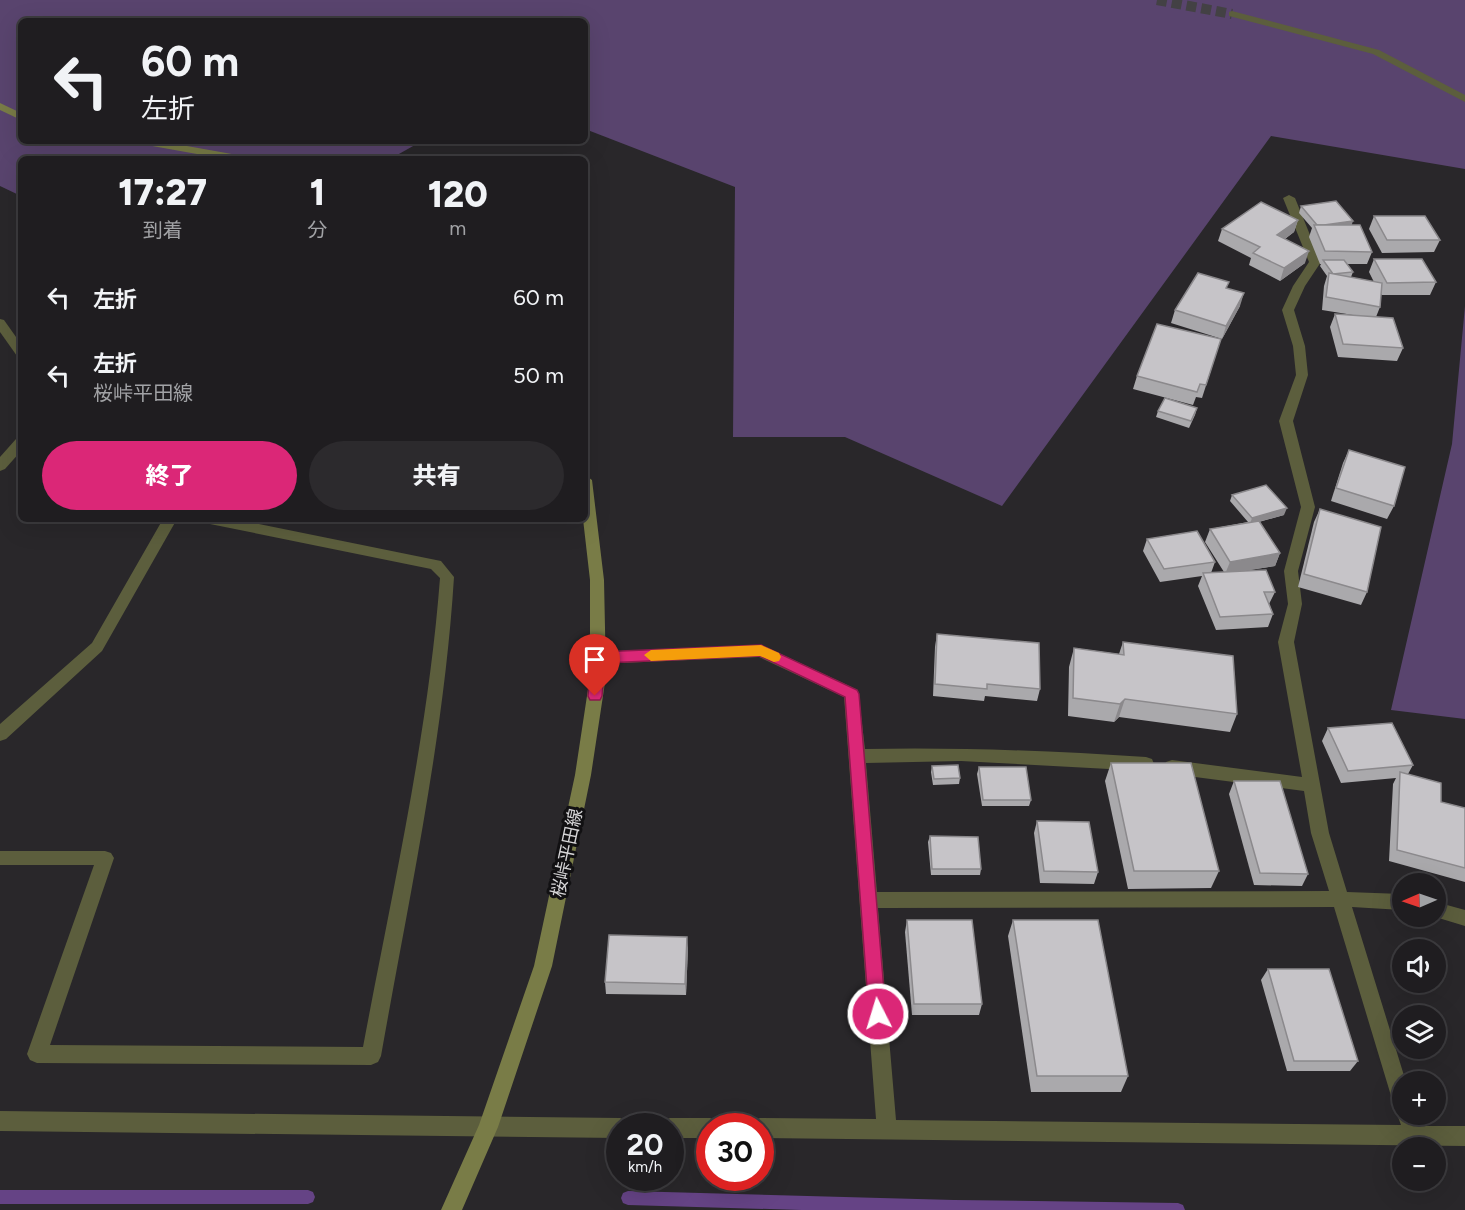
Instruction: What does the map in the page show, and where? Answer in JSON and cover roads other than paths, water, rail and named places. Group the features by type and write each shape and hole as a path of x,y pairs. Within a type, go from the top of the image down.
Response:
{"main road":[{"path":"0,106 18,115"},
{"path":"158,144 226,156"},
{"name":"桜峠平田線","path":"451,1210 488,1127 543,966 583,775 598,676 597,580 588,505"}],"street":[{"path":"1232,14 1376,52 1465,99"},
{"path":"1290,198 1315,262 1299,286 1288,310 1299,346 1302,375 1286,422 1308,507 1291,571 1295,604 1286,642 1320,833 1393,1071"},
{"path":"0,323 18,349"},
{"path":"0,466 18,445"},
{"path":"0,734 97,646 168,522"},
{"path":"0,858 105,858 37,1054 371,1056 416,810 443,633 447,577 436,565 225,522"},
{"path":"598,657 761,651 852,694 887,1128"},
{"path":"857,756 961,754 1043,757 1198,768 1312,785"},
{"path":"868,900 1340,899 1392,902"},
{"path":"1446,913 1465,918"},
{"path":"0,1121 606,1128"},
{"path":"1410,1125 1414,1136"},
{"path":"774,1128 1465,1136"}],"waterway":[{"path":"0,1197 308,1197"},
{"path":"628,1198 954,1207 1178,1210"}],"tunnel":[{"path":"1157,0 1232,14"}]}
